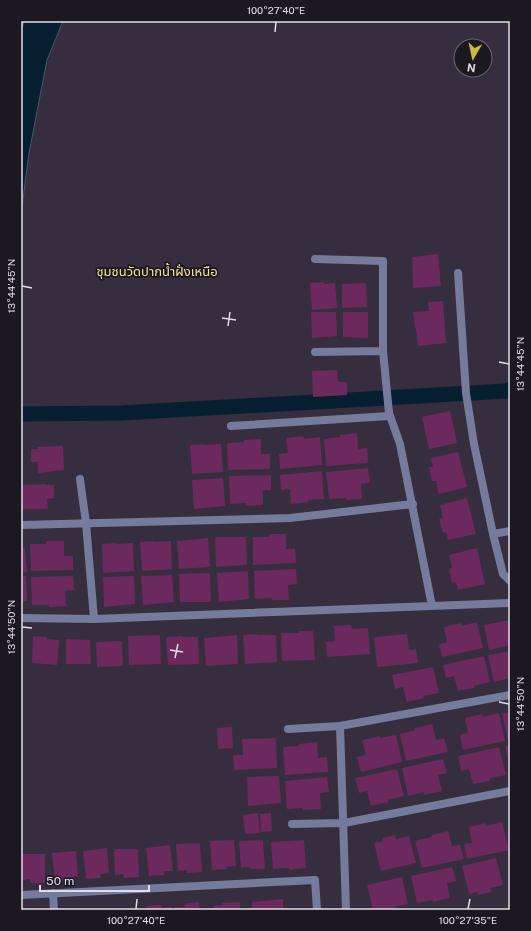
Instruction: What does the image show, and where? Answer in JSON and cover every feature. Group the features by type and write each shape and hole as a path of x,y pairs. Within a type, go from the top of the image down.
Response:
{"street":[{"path":"315,259 383,261 383,351 389,415 400,444 432,606"},
{"path":"458,273 466,394 474,444 503,574 510,581"},
{"path":"315,352 383,351"},
{"path":"231,426 389,415"},
{"path":"80,479 86,523 94,619"},
{"path":"21,525 290,518 413,504"},
{"path":"493,534 510,531"},
{"path":"21,618 94,619 510,603"},
{"path":"288,729 340,726 510,695"},
{"path":"340,726 346,910"},
{"path":"292,824 344,823 510,791"},
{"path":"21,895 315,880 317,910"},
{"path":"53,893 54,910"}],"water":[{"path":"24,21 63,21 47,60 29,153 21,214 21,32"}],"building":[{"path":"438,254 441,286 413,288 412,257"},
{"path":"324,282 324,284 335,283 337,308 312,310 310,283"},
{"path":"366,283 367,307 342,308 342,284"},
{"path":"443,301 446,343 418,346 413,312 429,311 428,302"},
{"path":"311,312 336,312 337,336 312,338"},
{"path":"343,312 368,312 368,338 343,337"},
{"path":"337,370 338,382 347,382 347,395 313,397 312,371"},
{"path":"450,411 457,443 429,449 422,417"},
{"path":"357,433 358,449 367,448 368,463 326,466 324,439"},
{"path":"303,436 304,439 320,437 322,465 280,469 279,454 288,453 286,438"},
{"path":"261,439 261,454 270,454 270,469 228,470 227,443"},
{"path":"221,444 223,472 192,474 190,445"},
{"path":"63,446 64,470 38,473 38,462 31,462 31,449 38,449 38,447"},
{"path":"458,452 467,487 439,494 436,481 432,481 429,467 433,467 431,458"},
{"path":"368,468 370,483 361,484 362,499 329,499 326,472"},
{"path":"322,471 324,499 308,500 308,502 291,504 290,489 281,490 280,475"},
{"path":"271,475 271,490 263,490 263,505 246,506 246,503 230,504 229,476"},
{"path":"223,478 225,506 194,509 192,480"},
{"path":"21,485 54,485 54,498 47,499 48,509 22,509"},
{"path":"467,498 476,534 448,540 446,532 443,533 439,519 443,518 440,505"},
{"path":"269,534 286,534 286,549 295,549 296,563 253,565 253,537 269,537"},
{"path":"215,537 246,537 247,565 216,567"},
{"path":"208,538 210,567 179,569 177,541"},
{"path":"46,541 64,541 64,556 73,556 73,570 31,571 30,544 46,544"},
{"path":"171,541 172,569 142,571 140,542"},
{"path":"133,543 134,571 103,573 102,544"},
{"path":"21,548 25,548 27,572 21,573"},
{"path":"477,548 485,584 458,590 456,582 452,583 449,569 452,568 449,555"},
{"path":"296,569 297,584 288,585 289,600 272,600 272,598 255,599 254,571"},
{"path":"248,571 249,599 219,602 217,573"},
{"path":"210,573 211,602 180,602 179,574"},
{"path":"172,575 174,602 143,605 141,576"},
{"path":"21,576 26,576 27,601 21,601"},
{"path":"73,576 74,590 65,591 66,606 49,607 49,605 32,605 31,577"},
{"path":"134,576 135,604 104,607 103,577"},
{"path":"509,620 510,645 489,650 484,625"},
{"path":"477,622 483,648 442,657 439,644 447,642 444,627 461,623 461,626"},
{"path":"351,625 352,629 368,628 370,654 327,657 326,642 335,641 334,626"},
{"path":"299,631 313,631 315,660 282,661 281,633 299,633"},
{"path":"407,634 409,650 416,649 418,663 377,667 374,637"},
{"path":"160,635 161,664 129,665 128,636"},
{"path":"237,635 238,664 206,666 204,638"},
{"path":"243,635 276,635 277,662 245,664"},
{"path":"33,636 59,640 57,665 32,663"},
{"path":"166,637 198,637 199,664 168,665"},
{"path":"66,639 90,640 91,664 66,664"},
{"path":"122,641 123,666 97,667 96,642"},
{"path":"510,651 510,678 494,682 488,655"},
{"path":"484,656 490,682 474,686 474,688 458,691 454,676 446,678 443,665"},
{"path":"433,667 439,693 423,696 424,698 407,702 403,687 395,689 392,675"},
{"path":"510,712 510,741 508,741 502,713"},
{"path":"499,713 505,741 463,750 460,735 468,733 465,718 482,714 483,717"},
{"path":"432,724 436,740 444,738 448,752 406,761 400,734 415,730 415,728"},
{"path":"232,727 233,748 218,749 217,728"},
{"path":"396,735 402,762 361,772 357,757 366,755 362,740 380,736 380,738"},
{"path":"276,738 277,768 234,770 233,755 243,755 242,739"},
{"path":"317,742 318,758 327,757 328,772 285,775 283,747 299,746 299,744"},
{"path":"510,745 510,763 509,763 505,746"},
{"path":"499,747 506,775 490,778 490,781 473,784 469,769 461,771 458,756"},
{"path":"443,759 447,773 438,775 442,791 424,795 424,792 408,796 402,768"},
{"path":"397,769 404,796 371,806 367,791 359,793 355,778"},
{"path":"279,776 281,803 248,806 247,777"},
{"path":"327,777 329,792 320,793 321,809 287,809 285,781"},
{"path":"258,813 260,833 245,834 243,815"},
{"path":"271,813 272,831 261,832 260,814"},
{"path":"502,822 509,850 467,859 464,844 472,843 469,827 486,823 486,826"},
{"path":"448,831 452,846 460,845 464,859 422,868 415,841"},
{"path":"395,835 396,839 409,836 416,863 381,871 374,843 383,841 382,838"},
{"path":"234,840 236,866 226,867 227,869 212,870 210,841"},
{"path":"263,840 265,869 250,869 250,867 241,868 239,841"},
{"path":"304,840 306,868 289,870 289,868 273,869 271,842"},
{"path":"200,843 202,872 187,873 187,870 178,871 176,844"},
{"path":"170,845 173,871 164,871 164,875 149,876 146,848"},
{"path":"107,848 109,873 100,874 101,878 86,879 83,851"},
{"path":"114,849 138,849 139,877 124,878 123,874 115,875"},
{"path":"76,851 78,876 69,877 70,880 55,882 52,853"},
{"path":"21,854 45,854 45,883 30,883 30,879 21,880"},
{"path":"496,858 503,885 490,888 491,892 478,895 477,892 469,894 462,866"},
{"path":"452,867 456,881 447,883 450,898 433,902 433,900 417,903 411,876"},
{"path":"402,877 408,904 395,907 396,910 373,910 367,885"},
{"path":"283,899 283,910 252,910 252,902"},
{"path":"199,902 200,910 175,910 175,907 185,907 184,904"},
{"path":"240,902 240,910 214,910 213,906 223,905 222,903"},
{"path":"162,905 162,908 171,907 171,910 147,910 147,906"}],"waterway":[{"path":"21,414 121,413 506,391 510,389"}],"district":[{"name":"ชุมชนวัดปากน้ำฝั่งเหนือ","path":"157,271"}]}
